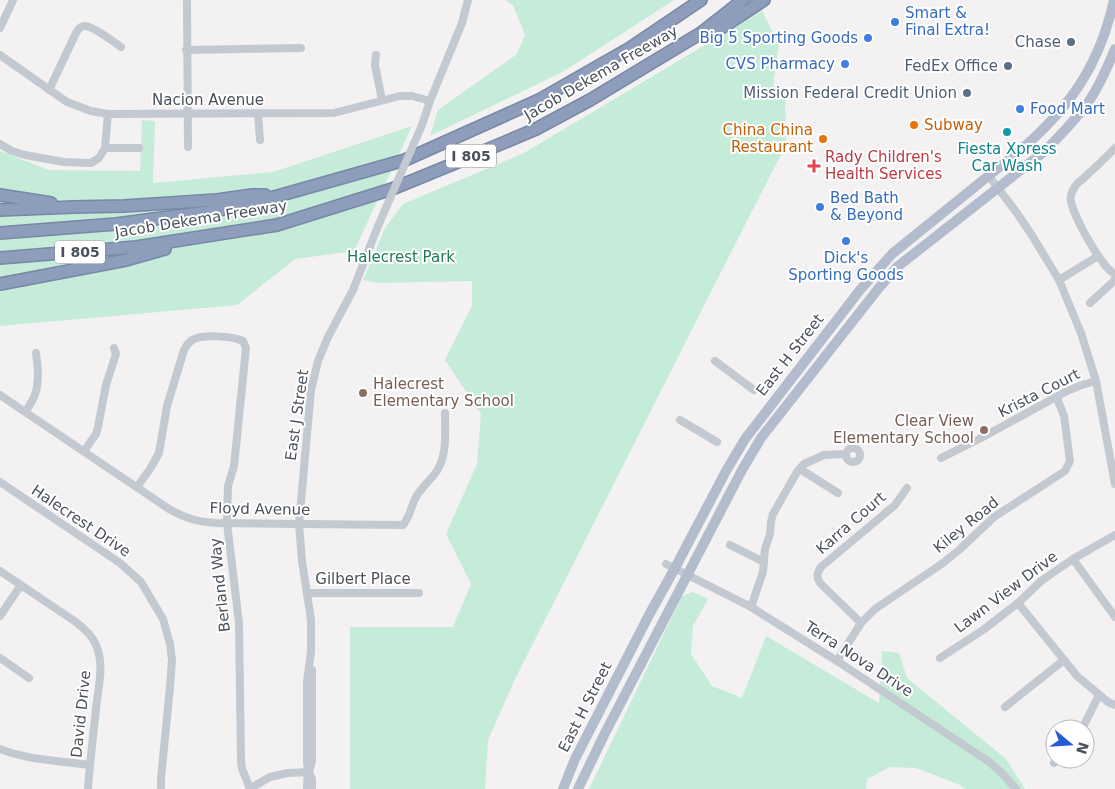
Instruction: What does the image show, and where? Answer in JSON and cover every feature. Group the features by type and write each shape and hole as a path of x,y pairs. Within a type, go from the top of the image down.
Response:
{"highway":[{"name":"Jacob Dekema Freeway","path":"0,233 116,224 215,211 405,160 539,100 630,48 701,0"},
{"name":"Jacob Dekema Freeway","path":"0,258 136,247 277,225 392,189 536,128 590,100 701,33 743,0"},
{"path":"701,33 723,27 764,0"},
{"path":"0,195 74,207"},
{"path":"0,210 124,206 252,195 279,195"},
{"path":"0,284 126,260 222,234"}],"main road":[{"name":"East H Street","path":"563,789 575,759 649,615 671,566 745,439 860,290 892,254 1044,129 1074,94 1099,49 1114,0"},
{"name":"East H Street","path":"578,789 687,575 742,470 761,438 897,267 1045,151 1077,117 1091,97 1115,49"}],"street":[{"path":"0,28 13,0"},
{"path":"186,0 188,147"},
{"name":"East J Street","path":"307,789 312,762 313,681 311,613 302,560 299,524 312,381 318,360 353,290 378,226 422,125 462,23 468,0"},
{"path":"49,90 76,33 83,26 94,29 122,47"},
{"path":"186,50 301,48"},
{"path":"376,55 375,65 382,100"},
{"name":"Nacion Avenue","path":"0,56 74,106 108,114 334,114 400,96 418,97 430,101"},
{"path":"0,144 12,152 25,155 64,162 91,163 99,158 105,148 108,114"},
{"path":"258,114 260,140"},
{"path":"105,148 139,148"},
{"path":"1090,303 1114,281 1115,276 1098,256 1077,218 1070,197 1076,184 1086,177 1115,148"},
{"path":"988,176 1033,237 1059,280 1081,333 1096,382 1113,464 1115,484"},
{"path":"1059,280 1098,256"},
{"name":"Berland Way","path":"137,487 159,453 167,406 184,350 188,343 200,336 237,338 243,342 246,348 234,466 228,486 227,523 239,623 241,760 242,769 250,789"},
{"path":"84,451 96,434 106,385 116,354 114,348"},
{"path":"26,412 36,389 38,367 36,353"},
{"path":"715,360 754,390"},
{"name":"Krista Court","path":"941,458 1074,388 1096,382"},
{"name":"Floyd Avenue","path":"0,394 169,509 183,517 200,522 403,525 416,497 442,464 445,413"},
{"name":"Kiley Road","path":"837,661 860,623 876,609 956,552 994,517 1065,471 1070,461 1064,416 1056,398"},
{"path":"680,420 717,442"},
{"path":"747,605 761,580 765,549 770,534 773,514 800,468 804,464 824,455 846,454"},
{"path":"800,468 838,493"},
{"name":"Halecrest Drive","path":"0,482 120,563 141,582 163,620 170,644 172,660 161,789"},
{"name":"Karra Court","path":"860,623 820,583 818,572 824,564 895,505 907,488"},
{"name":"Lawn View Drive","path":"940,658 983,630 1018,603 1041,581 1073,559 1115,535"},
{"path":"730,545 764,562"},
{"path":"1073,559 1115,617"},
{"name":"Terra Nova Drive","path":"671,566 747,605 837,661 988,761 1016,789"},
{"name":"David Drive","path":"0,571 76,622 86,630 96,644 101,674 88,789"},
{"path":"0,616 21,585"},
{"name":"Gilbert Place","path":"307,593 419,593"},
{"path":"1018,603 1077,676 1108,702 1115,705"},
{"path":"0,658 29,678"},
{"path":"1006,707 1064,660"},
{"path":"1087,719 1099,694"},
{"path":"0,749 20,756 90,765"},
{"path":"250,789 270,777 288,773 309,772"},
{"name":"East J Street","path":"309,772 312,779 312,789"}],"green space":[{"path":"505,0 674,0 564,71 430,136 438,110 517,54 525,35 513,5"},
{"name":"Halecrest Park","path":"762,11 779,44 773,86 785,89 786,145 516,677 488,740 485,789 350,789 350,627 453,627 471,584 446,534 477,464 481,414 445,360 472,306 472,281 379,283 363,280 385,228 403,204 524,153"},
{"path":"142,120 155,121 153,183 273,172 412,126 354,251 295,259 237,305 0,326 0,151 49,170 140,171"},
{"path":"693,592 708,599 693,626 691,654 712,686 742,698 766,636 879,703 882,651 899,653 907,678 1006,759 1025,789 965,789 960,785 916,768 890,767 867,779 866,789 589,789 682,596"}],"place":[{"name":"Smart & Final Extra!","path":"895,22"},
{"name":"Big 5 Sporting Goods","path":"868,38"},
{"name":"Chase","path":"1071,42"},
{"name":"CVS Pharmacy","path":"845,64"},
{"name":"FedEx Office","path":"1008,66"},
{"name":"Mission Federal Credit Union","path":"967,93"},
{"name":"Food Mart","path":"1020,109"},
{"name":"Subway","path":"914,125"},
{"name":"Fiesta Xpress Car Wash","path":"1007,132"},
{"name":"China China Restaurant","path":"823,139"},
{"name":"Rady Children's Health Services","path":"814,166"},
{"name":"Bed Bath & Beyond","path":"820,207"},
{"name":"Dick's Sporting Goods","path":"846,241"},
{"name":"Halecrest Elementary School","path":"363,393"},
{"name":"Clear View Elementary School","path":"984,430"}]}
